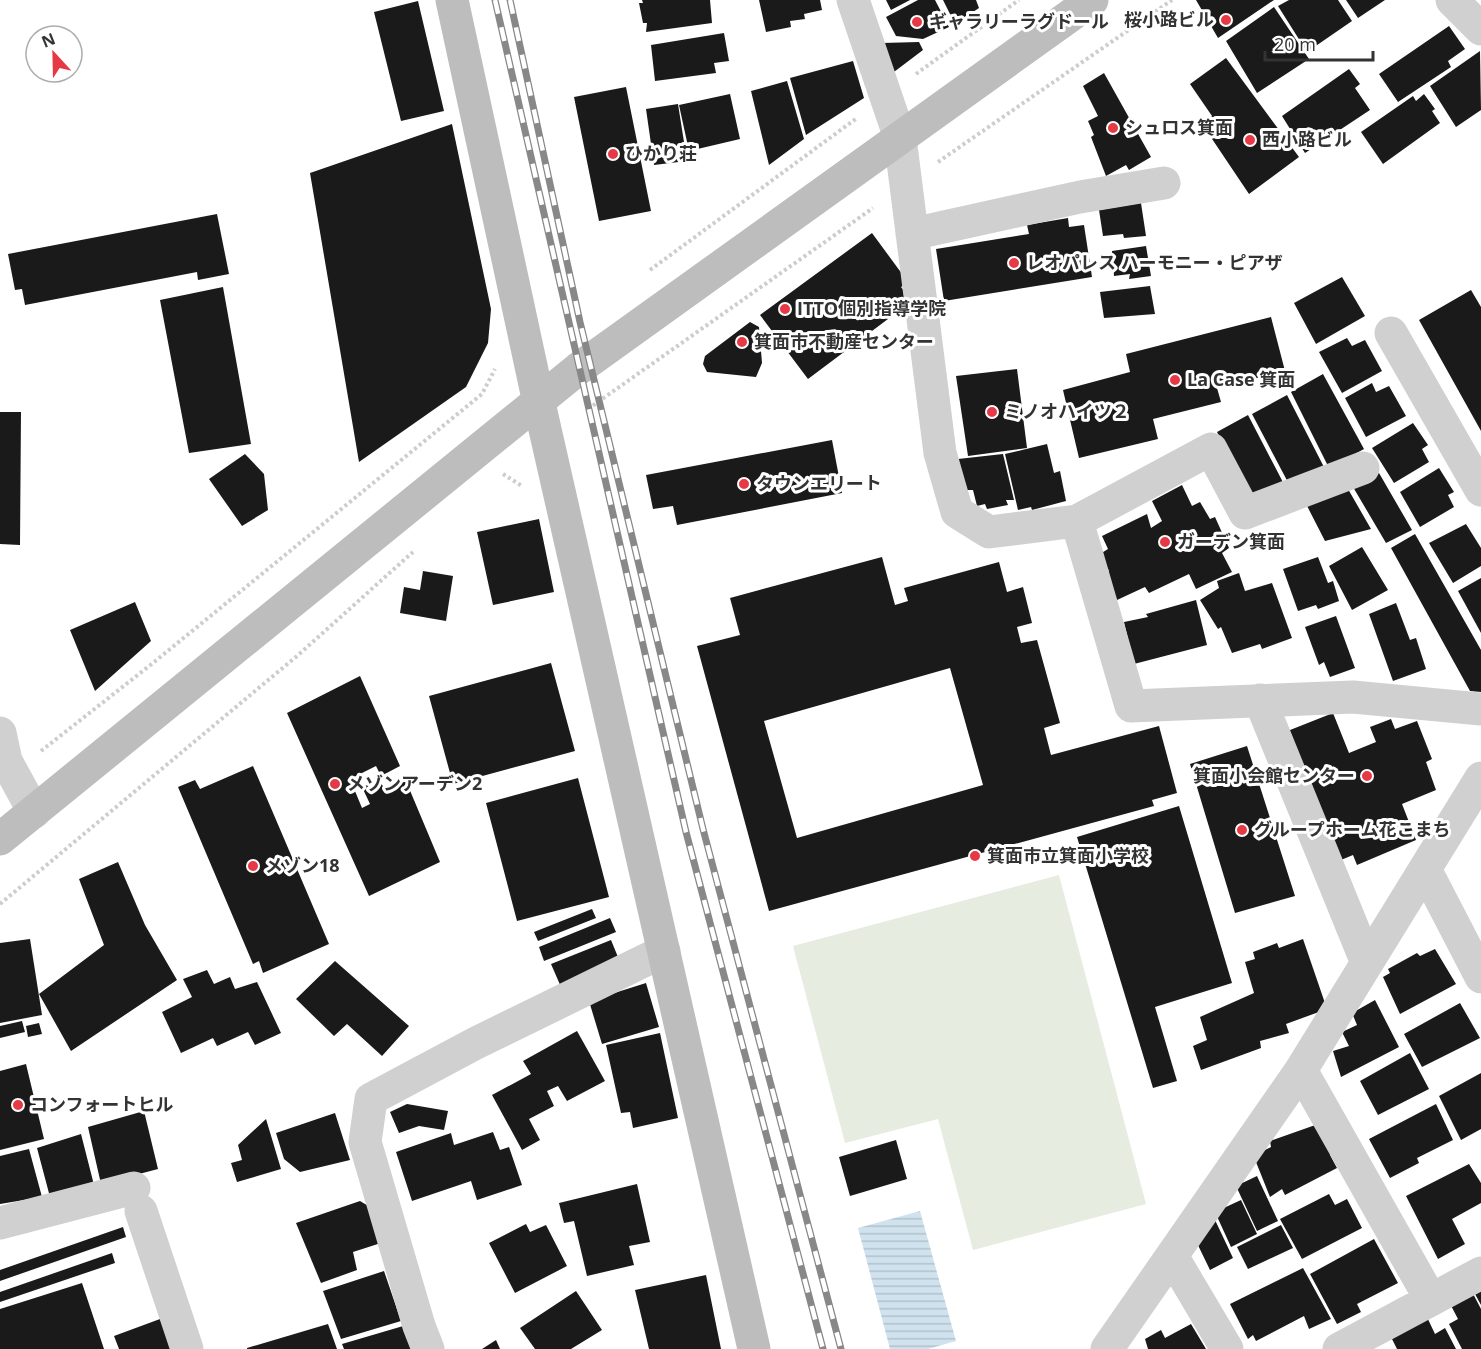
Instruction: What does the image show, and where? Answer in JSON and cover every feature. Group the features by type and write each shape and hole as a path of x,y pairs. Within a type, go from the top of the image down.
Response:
{"street":[{"path":"452,0 539,403 754,1349"},
{"path":"853,0 900,138 940,453 957,512 989,532 1077,521 1211,449 1245,513 1364,468"},
{"path":"0,839 326,572 589,361 1092,0"},
{"path":"1452,0 1481,29"},
{"path":"912,234 1080,196 1164,183"},
{"path":"1391,333 1481,490"},
{"path":"1077,521 1131,706 1353,697 1481,709"},
{"path":"1260,700 1367,963"},
{"path":"0,733 6,761 34,812"},
{"path":"1107,1349 1301,1070 1481,778"},
{"path":"1425,869 1481,977"},
{"path":"428,1349 419,1326 365,1142 371,1099 476,1043 664,951"},
{"path":"1301,1070 1431,1300"},
{"path":"0,1222 137,1200 187,1349"},
{"path":"1172,1256 1227,1349"},
{"path":"1339,1349 1481,1273"}],"path":[{"path":"647,273 885,96 1019,0"},
{"path":"579,416 1172,0"},
{"path":"12,772 153,663 482,394 496,368"},
{"path":"493,481 502,473 527,489"},
{"path":"0,904 297,656 421,544"}],"shaded area":[{"path":"1059,875 1146,1204 973,1250 938,1119 845,1143 793,946"}],"water":[{"path":"920,1211 956,1341 928,1349 890,1349 858,1228"}],"building":[{"path":"642,0 710,0 712,23 646,32 647,23 643,23 639,3 643,3"},
{"path":"759,0 820,0 822,10 804,14 805,19 790,21 791,27 766,32"},
{"path":"886,0 910,0 891,10"},
{"name":"ギャラリーラグドール","path":"918,0 935,0 949,27 923,39 896,36 886,17"},
{"path":"943,0 976,0 979,8 955,24"},
{"name":"桜小路ビル","path":"1196,0 1274,0 1218,38"},
{"path":"1289,0 1338,0 1352,21 1307,52 1278,6"},
{"path":"1346,0 1385,0 1358,18"},
{"path":"418,1 444,111 401,121 374,12"},
{"path":"1274,7 1309,59 1257,93 1226,41"},
{"path":"1449,26 1465,49 1448,61 1451,67 1398,102 1379,74"},
{"path":"724,33 729,61 714,63 716,73 655,81 651,45"},
{"path":"919,42 923,50 886,78 882,43"},
{"path":"1480,51 1481,110 1456,127 1430,86"},
{"name":"西小路ビル","path":"1226,58 1299,157 1249,194 1202,124 1212,116 1190,84"},
{"path":"853,61 864,98 806,135 790,78"},
{"path":"1349,69 1360,84 1355,88 1370,110 1305,153 1282,116"},
{"name":"シュロス箕面","path":"1104,73 1151,157 1129,170 1126,165 1106,176 1091,137 1094,135 1088,121 1098,116 1083,86"},
{"path":"787,81 804,139 769,165 751,91"},
{"name":"ひかり荘","path":"626,87 651,211 599,221 574,97"},
{"path":"730,94 740,139 689,151 679,105"},
{"path":"1424,94 1435,109 1432,111 1440,123 1383,164 1361,132 1413,96 1416,101"},
{"path":"678,104 687,161 654,165 646,109"},
{"path":"452,124 491,309 488,343 466,387 359,462 310,173"},
{"path":"1141,203 1146,236 1124,238 1123,234 1103,236 1099,210"},
{"path":"217,214 229,274 198,280 197,272 25,305 22,289 15,290 8,254"},
{"name":"レオパレス ハーモニー・ピアザ","path":"1068,218 1069,227 1084,225 1092,277 944,301 936,249 1029,234 1027,225"},
{"path":"872,233 908,282 901,287 912,301 808,379 760,315"},
{"path":"1146,246 1151,276 1129,279 1130,274 1114,276 1112,251"},
{"path":"1342,277 1365,316 1316,344 1294,303"},
{"path":"1150,286 1155,314 1104,318 1100,292"},
{"path":"223,287 251,444 189,453 160,300"},
{"path":"1471,290 1481,307 1481,431 1419,320"},
{"name":"La Case 箕面","path":"1271,317 1285,371 1217,388 1221,402 1153,419 1158,439 1079,458 1063,390 1130,372 1126,354"},
{"name":"箕面市不動産センター","path":"750,322 759,327 762,363 756,377 707,372 703,364 705,356"},
{"path":"1347,338 1352,346 1365,340 1382,371 1342,393 1319,352"},
{"name":"ミノオハイツ２","path":"1017,369 1027,448 968,456 956,376"},
{"path":"1323,374 1364,449 1329,468 1291,392"},
{"path":"1372,383 1376,392 1389,386 1406,416 1366,437 1345,398"},
{"path":"1287,395 1326,471 1291,488 1252,414"},
{"path":"0,412 21,412 20,545 0,544"},
{"path":"1248,415 1287,490 1255,506 1217,432"},
{"path":"1413,423 1428,445 1422,449 1429,462 1394,483 1372,448"},
{"name":"タウンエリート","path":"832,440 842,493 677,525 673,506 653,509 646,475"},
{"path":"1047,444 1054,473 1060,471 1066,501 1032,510 1031,507 1018,510 1005,454"},
{"path":"245,454 264,474 268,510 242,526 209,479"},
{"path":"1003,454 1014,500 1006,500 1008,505 987,509 985,504 977,506 973,490 964,490 958,459"},
{"path":"1439,468 1454,492 1448,495 1454,507 1420,527 1400,492"},
{"path":"1379,473 1412,530 1386,543 1353,487"},
{"name":"ガーデン箕面","path":"1182,485 1192,506 1200,502 1210,519 1215,517 1229,548 1222,553 1232,572 1196,589 1189,574 1149,593 1145,587 1117,600 1104,573 1109,571 1100,554 1108,549 1102,536 1147,514 1151,528 1162,521 1152,501"},
{"path":"1348,489 1371,529 1325,541 1305,502"},
{"path":"539,519 554,592 493,605 477,532"},
{"path":"1466,524 1481,548 1481,566 1453,583 1429,543"},
{"path":"1415,534 1481,650 1481,692 1470,691 1391,548"},
{"path":"1362,547 1388,590 1352,610 1329,566"},
{"path":"882,557 895,605 908,601 904,588 999,562 1007,592 1023,587 1032,623 1017,627 1021,643 1037,640 1060,723 1044,728 1051,755 1159,726 1177,793 1152,800 1154,806 769,911 697,646 740,635 730,598","holes":["950,668 983,785 797,838 764,721"]},
{"path":"1318,557 1328,583 1333,581 1339,601 1318,609 1316,605 1298,611 1283,569"},
{"path":"423,571 453,576 446,621 400,613 404,587 420,590"},
{"path":"1239,573 1245,591 1272,583 1292,638 1262,649 1260,644 1232,653 1221,627 1218,629 1200,600 1219,588 1217,581"},
{"path":"1481,578 1481,633 1458,591"},
{"path":"1196,600 1207,645 1134,664 1124,622 1148,617 1146,614"},
{"path":"135,602 151,641 95,691 70,630"},
{"path":"1396,603 1410,640 1416,638 1426,669 1393,681 1369,614"},
{"path":"1336,616 1355,668 1330,677 1324,662 1319,665 1305,627"},
{"path":"551,663 575,751 453,784 429,696"},
{"name":"メゾンアーデン2","path":"360,676 400,766 381,776 376,766 350,779 362,808 370,804 362,787 379,781 386,790 406,781 440,862 369,896 287,713"},
{"name":"箕面小会館センター","path":"1333,713 1349,753 1376,742 1370,727 1391,719 1395,729 1417,721 1432,759 1426,762 1436,790 1402,804 1416,840 1357,865 1353,855 1341,860 1285,732"},
{"name":"グループホーム花こまち","path":"1247,746 1295,896 1235,913 1190,764"},
{"name":"メゾン18","path":"253,766 329,944 263,973 259,961 253,964 178,787 195,780 200,789"},
{"path":"578,778 609,897 517,921 486,803"},
{"path":"1179,806 1232,983 1155,1007 1177,1081 1153,1088 1077,837"},
{"path":"118,862 145,925 177,980 71,1051 39,994 104,945 79,879"},
{"path":"592,909 596,918 538,941 534,932"},
{"path":"610,918 616,932 544,961 539,947"},
{"path":"30,939 42,1015 0,1023 0,943"},
{"path":"1303,939 1327,1009 1286,1024 1289,1033 1260,1041 1261,1048 1201,1070 1193,1046 1207,1040 1200,1017 1254,993 1245,962 1255,959 1253,952 1277,943 1279,948"},
{"path":"611,940 620,962 561,987 551,964"},
{"path":"1435,949 1456,984 1400,1014 1383,977 1390,973 1388,969 1417,953 1420,956"},
{"path":"335,961 409,1026 382,1056 347,1024 334,1036 296,999"},
{"path":"207,970 214,984 230,977 235,989 257,982 281,1033 255,1045 248,1032 217,1046 213,1038 181,1053 162,1012 192,997 183,979"},
{"path":"646,983 659,1027 602,1044 589,1001"},
{"path":"1375,1000 1399,1047 1341,1077 1333,1051 1349,1046 1342,1032 1357,1025 1352,1013"},
{"path":"1460,1003 1480,1038 1422,1067 1404,1034"},
{"path":"22,1021 25,1032 0,1038 0,1026"},
{"path":"39,1023 42,1034 28,1037 26,1026"},
{"path":"577,1031 605,1081 567,1101 558,1086 547,1091 554,1106 529,1119 540,1140 522,1150 492,1095 531,1074 523,1061"},
{"path":"660,1033 678,1118 633,1128 630,1112 621,1113 606,1045"},
{"path":"1410,1053 1429,1089 1378,1115 1360,1081"},
{"name":"コンフォートヒル","path":"26,1064 44,1139 0,1150 0,1071"},
{"path":"1481,1073 1481,1129 1461,1140 1439,1096"},
{"path":"407,1104 448,1111 444,1130 419,1126 399,1133 390,1112"},
{"path":"1436,1104 1453,1140 1417,1158 1419,1163 1390,1178 1369,1139"},
{"path":"144,1111 158,1169 101,1184 88,1127"},
{"path":"335,1113 350,1160 300,1172 284,1159 276,1133"},
{"path":"266,1119 281,1169 237,1182 231,1163 242,1160 238,1145"},
{"path":"1321,1123 1337,1152 1330,1155 1337,1168 1285,1195 1282,1189 1270,1197 1256,1162 1263,1151 1271,1147 1270,1141"},
{"path":"493,1132 500,1150 509,1147 522,1185 477,1200 471,1181 412,1201 396,1152 451,1133 454,1145"},
{"path":"81,1134 94,1185 50,1197 37,1148"},
{"path":"896,1140 907,1179 850,1196 839,1157"},
{"path":"29,1149 42,1197 0,1204 0,1156"},
{"path":"1469,1164 1481,1183 1481,1203 1452,1219 1465,1244 1438,1259 1406,1196"},
{"path":"1257,1176 1278,1221 1257,1231 1236,1186"},
{"path":"637,1184 650,1242 629,1246 634,1265 587,1276 574,1221 564,1223 559,1203"},
{"path":"1329,1194 1335,1205 1347,1199 1362,1228 1302,1259 1280,1219"},
{"path":"1241,1200 1257,1234 1231,1247 1215,1212"},
{"path":"360,1201 375,1210 384,1242 353,1252 357,1270 321,1283 296,1223"},
{"path":"1215,1220 1233,1258 1210,1270 1195,1239"},
{"path":"526,1224 530,1232 546,1225 567,1266 515,1293 489,1243"},
{"path":"1281,1225 1293,1248 1248,1269 1237,1247"},
{"path":"123,1227 126,1237 0,1281 0,1270"},
{"path":"1374,1239 1398,1283 1357,1304 1361,1312 1337,1324 1310,1274"},
{"path":"112,1253 115,1263 0,1302 0,1292"},
{"path":"1303,1268 1331,1319 1309,1329 1304,1316 1256,1341 1253,1335 1248,1339 1230,1304"},
{"path":"384,1271 401,1321 341,1339 323,1291"},
{"path":"706,1275 721,1349 649,1349 635,1290"},
{"path":"82,1283 104,1349 0,1349 0,1309"},
{"path":"1469,1286 1481,1309 1481,1349 1462,1349 1449,1324 1458,1319 1447,1298"},
{"path":"576,1291 602,1330 571,1349 535,1349 520,1328"},
{"path":"1481,1291 1481,1305 1475,1294"},
{"path":"1426,1315 1435,1334 1445,1328 1456,1349 1397,1349 1389,1333"},
{"path":"160,1319 173,1349 119,1349 114,1336"},
{"path":"328,1324 337,1349 247,1349 247,1348"},
{"path":"410,1324 418,1349 344,1349 342,1344"},
{"path":"1191,1324 1206,1349 1148,1349 1145,1339 1161,1330 1165,1338"},
{"path":"496,1340 500,1349 482,1349"}],"railway":[{"path":"495,0 686,832 823,1349"},
{"path":"510,0 580,322 703,829 841,1349"}],"place":[{"name":"桜小路ビル","path":"1226,20"},
{"name":"ギャラリーラグドール","path":"917,22"},
{"name":"シュロス箕面","path":"1113,128"},
{"name":"西小路ビル","path":"1250,140"},
{"name":"ひかり荘","path":"613,154"},
{"name":"レオパレス ハーモニー・ピアザ","path":"1014,263"},
{"name":"ITTO個別指導学院","path":"785,309"},
{"name":"箕面市不動産センター","path":"742,342"},
{"name":"La Case 箕面","path":"1175,380"},
{"name":"ミノオハイツ２","path":"992,412"},
{"name":"タウンエリート","path":"744,484"},
{"name":"ガーデン箕面","path":"1165,542"},
{"name":"箕面小会館センター","path":"1367,776"},
{"name":"メゾンアーデン2","path":"335,784"},
{"name":"グループホーム花こまち","path":"1242,830"},
{"name":"箕面市立箕面小学校","path":"975,856"},
{"name":"メゾン18","path":"253,866"},
{"name":"コンフォートヒル","path":"18,1105"}]}
